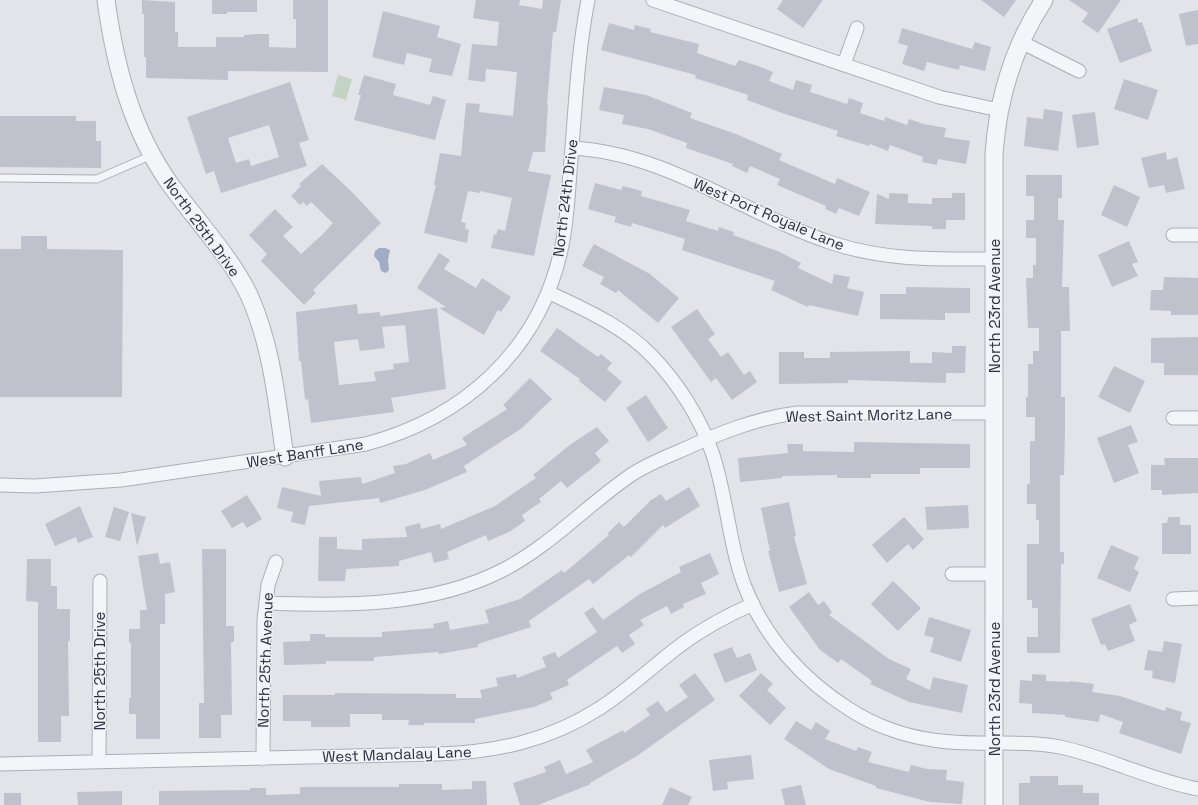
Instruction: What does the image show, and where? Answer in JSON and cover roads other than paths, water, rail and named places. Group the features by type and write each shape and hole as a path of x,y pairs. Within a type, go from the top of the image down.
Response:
{"street":[{"name":"North 25th Drive","path":"106,0 122,86 144,142 169,183 231,265 249,294 274,374 285,457"},
{"name":"North 24th Drive","path":"548,292 561,250 572,148 576,92 588,0"},
{"path":"654,0 685,4 844,64 939,97 999,110"},
{"name":"North 23rd Avenue","path":"994,805 994,154 999,110 1008,73 1020,42 1044,0"},
{"path":"844,64 857,28"},
{"path":"1020,42 1079,71"},
{"name":"West Port Royale Lane","path":"572,148 615,152 644,161 798,230 856,251 880,256 910,259 994,259"},
{"path":"1173,235 1198,235"},
{"path":"548,292 599,316 622,331 651,355 677,386 695,415 713,456 737,562 753,604 778,645 800,672 849,710 875,723 901,733 928,739 994,743 1035,743 1062,748 1090,755 1172,784 1198,789"},
{"name":"West Banff Lane","path":"0,486 50,485 121,480 366,444 394,436 444,413 485,382 508,359 524,339 548,292"},
{"name":"West Saint Moritz Lane","path":"266,603 377,602 404,600 460,588 485,579 504,570 549,541 631,475 654,462 747,424 776,416 797,414 994,413"},
{"path":"1173,418 1198,418"},
{"name":"North 25th Avenue","path":"263,759 264,620 268,585 276,562"},
{"path":"952,574 994,574"},
{"name":"North 25th Drive","path":"99,762 100,581"},
{"path":"1173,599 1198,598"},
{"name":"West Mandalay Lane","path":"0,764 263,759 463,753 507,748 533,740 567,726 600,708 696,634 722,618 753,604"}],"lane":[{"path":"0,178 97,179 152,154"}],"water":[{"path":"379,248 390,250 388,260 389,270 386,273 381,271 379,262 374,256 375,251"}]}
